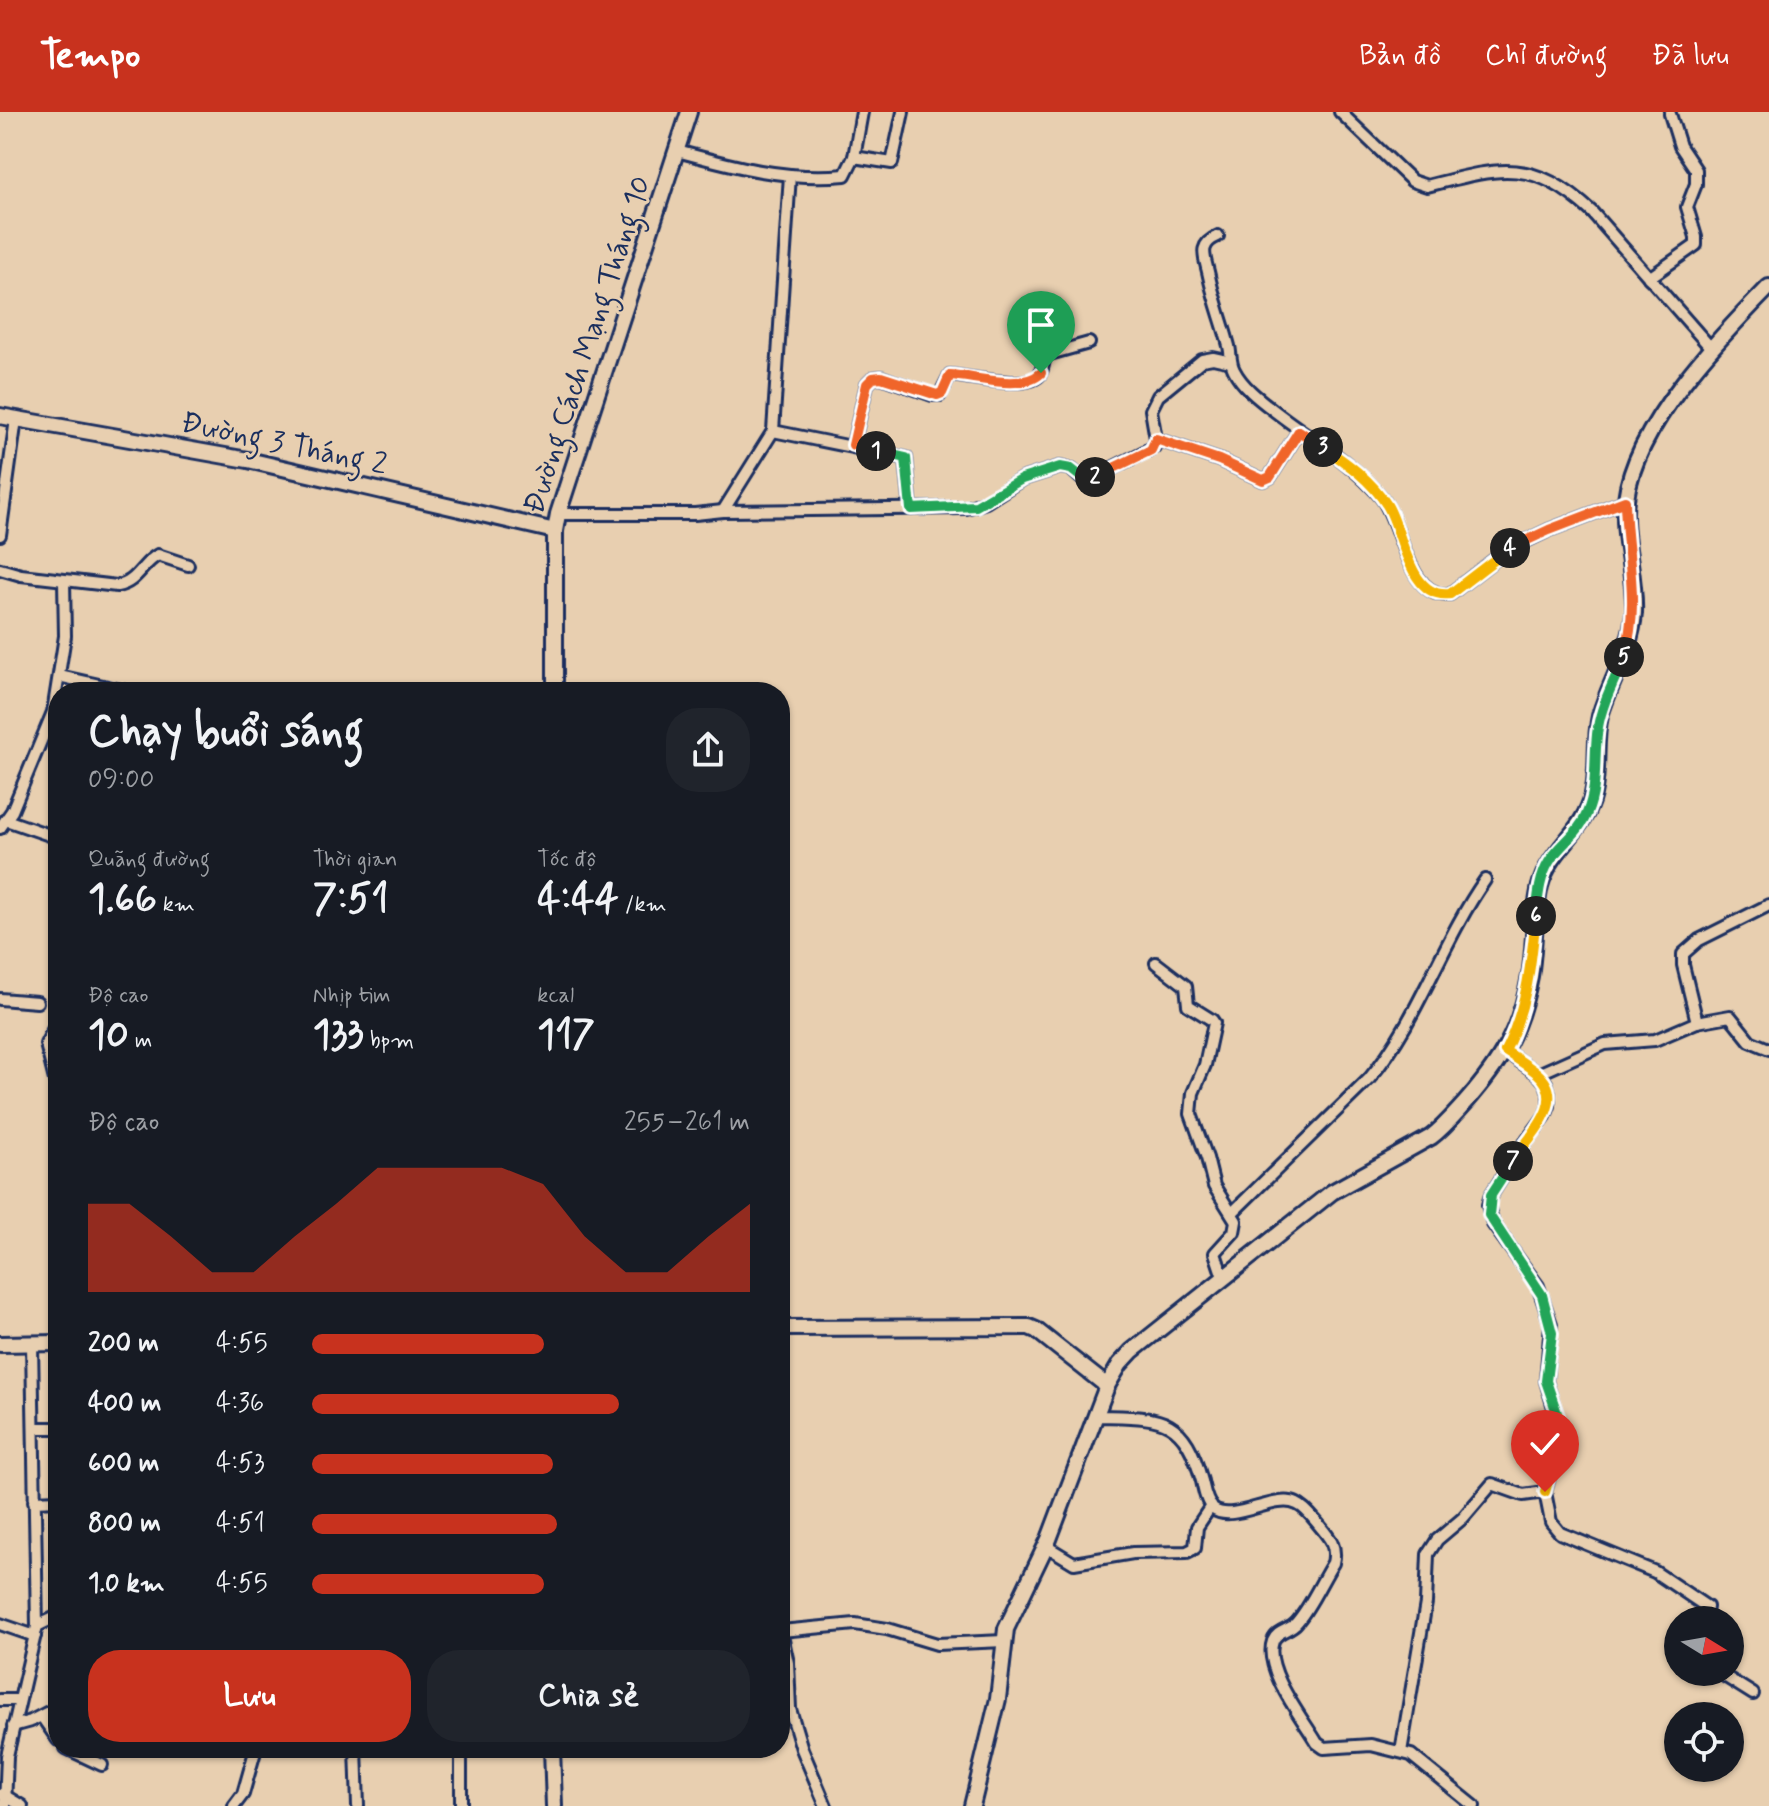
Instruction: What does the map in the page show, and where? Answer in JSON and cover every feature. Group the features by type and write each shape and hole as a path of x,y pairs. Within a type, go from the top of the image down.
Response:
{"street":[{"name":"Đường Cách Mạng Tháng 10","path":"555,682 555,531 558,514 689,112"},
{"path":"677,151 734,167 790,175 845,175 854,157 862,112"},
{"path":"854,157 892,163 903,112"},
{"path":"1340,112 1419,185 1427,186 1488,170 1526,173 1550,181 1574,195 1710,347"},
{"path":"1649,278 1696,245 1687,207 1696,184 1696,170 1680,146 1670,114"},
{"path":"723,511 773,431 790,175"},
{"path":"1218,236 1208,240 1204,249 1214,301 1236,374 1254,394 1299,431 1354,469 1381,497 1393,517 1413,572 1437,594 1456,591 1507,550 1625,501"},
{"path":"972,1806 998,1699 1006,1629 1046,1546 1107,1386 1120,1364 1223,1277 1332,1192 1444,1127 1492,1072 1516,1031 1528,987 1543,873 1549,861 1577,831 1586,816 1597,774 1597,731 1601,714 1625,655 1630,634 1634,592 1625,501 1634,469 1655,424 1710,347 1769,287"},
{"path":"853,445 867,384 873,378 881,377 940,395 950,375 997,382 1036,378 1041,373 1046,355 1089,343"},
{"path":"558,514 695,514 976,506 1022,479 1060,467 1071,469 1081,478 1091,479 1151,450 1156,439 1151,410 1158,396 1202,360 1213,358 1231,362"},
{"name":"Đường 3 Tháng 2","path":"0,416 248,460 555,531"},
{"path":"0,535 16,419"},
{"path":"773,431 906,458 911,509"},
{"path":"1156,439 1219,460 1263,480 1270,477 1299,431"},
{"path":"0,569 64,581 124,585 158,555 188,565"},
{"path":"58,682 65,636 64,581"},
{"path":"59,676 86,682"},
{"path":"48,725 3,824 48,835"},
{"path":"1232,1213 1310,1139 1384,1061 1416,1011 1468,907 1485,880"},
{"path":"1697,1022 1683,954 1699,940 1769,905"},
{"path":"1156,963 1186,986 1188,1005 1214,1023 1205,1065 1193,1093 1191,1114 1214,1186 1232,1213 1236,1226 1215,1253 1223,1277"},
{"path":"0,999 37,1002"},
{"path":"1538,1074 1595,1047 1655,1040 1697,1022 1730,1016 1750,1041 1769,1049"},
{"path":"1505,1051 1538,1074 1546,1083 1549,1093 1548,1110 1491,1195 1488,1205 1493,1224 1538,1286 1551,1324 1546,1381 1561,1431 1545,1492 1554,1529 1661,1575 1706,1606"},
{"path":"790,1328 1029,1327 1107,1386"},
{"path":"0,1344 48,1343"},
{"path":"22,1806 3,1798 13,1726 36,1631 32,1344"},
{"path":"1096,1416 1157,1420 1170,1425 1194,1453 1211,1506 1219,1512 1294,1502 1301,1506 1331,1538 1333,1563 1298,1622 1274,1639 1271,1660 1281,1684 1317,1743 1324,1748 1362,1745 1401,1752 1419,1761 1474,1806"},
{"path":"35,1428 48,1428"},
{"path":"1401,1752 1426,1603 1428,1554 1432,1546 1463,1518 1492,1484 1523,1495 1545,1492"},
{"path":"34,1501 48,1500"},
{"path":"1046,1546 1074,1563 1133,1553 1187,1552 1195,1548 1197,1527 1211,1506"},
{"path":"0,1624 36,1631 48,1623"},
{"path":"790,1630 855,1624 887,1629 937,1644 1004,1641"},
{"path":"1740,1686 1753,1694"},
{"path":"0,1700 19,1700"},
{"path":"790,1709 802,1749 826,1806"},
{"path":"13,1726 48,1713"},
{"path":"42,1717 48,1726"},
{"path":"87,1758 102,1765"},
{"path":"234,1806 243,1794 253,1758"},
{"path":"356,1758 358,1806"},
{"path":"461,1758 461,1806"},
{"path":"552,1758 554,1806"}],"route":[{"path":"1041,373 1032,379 997,382 950,375 940,395 881,377 873,378 867,384 853,445 906,458 911,509 966,508 986,502 1028,476 1060,467 1071,469 1085,480 1091,479 1151,450 1156,439 1266,480 1299,431 1354,469 1381,497 1388,507 1413,572 1431,591 1443,595 1456,591 1507,550 1625,501 1634,592 1630,634 1625,655 1601,714 1597,731 1597,774 1586,816 1577,831 1549,861 1543,873 1522,1012 1505,1051 1546,1083 1549,1106 1491,1195 1488,1205 1493,1224 1538,1286 1551,1324 1546,1381 1561,1422 1561,1431 1545,1492"}]}
